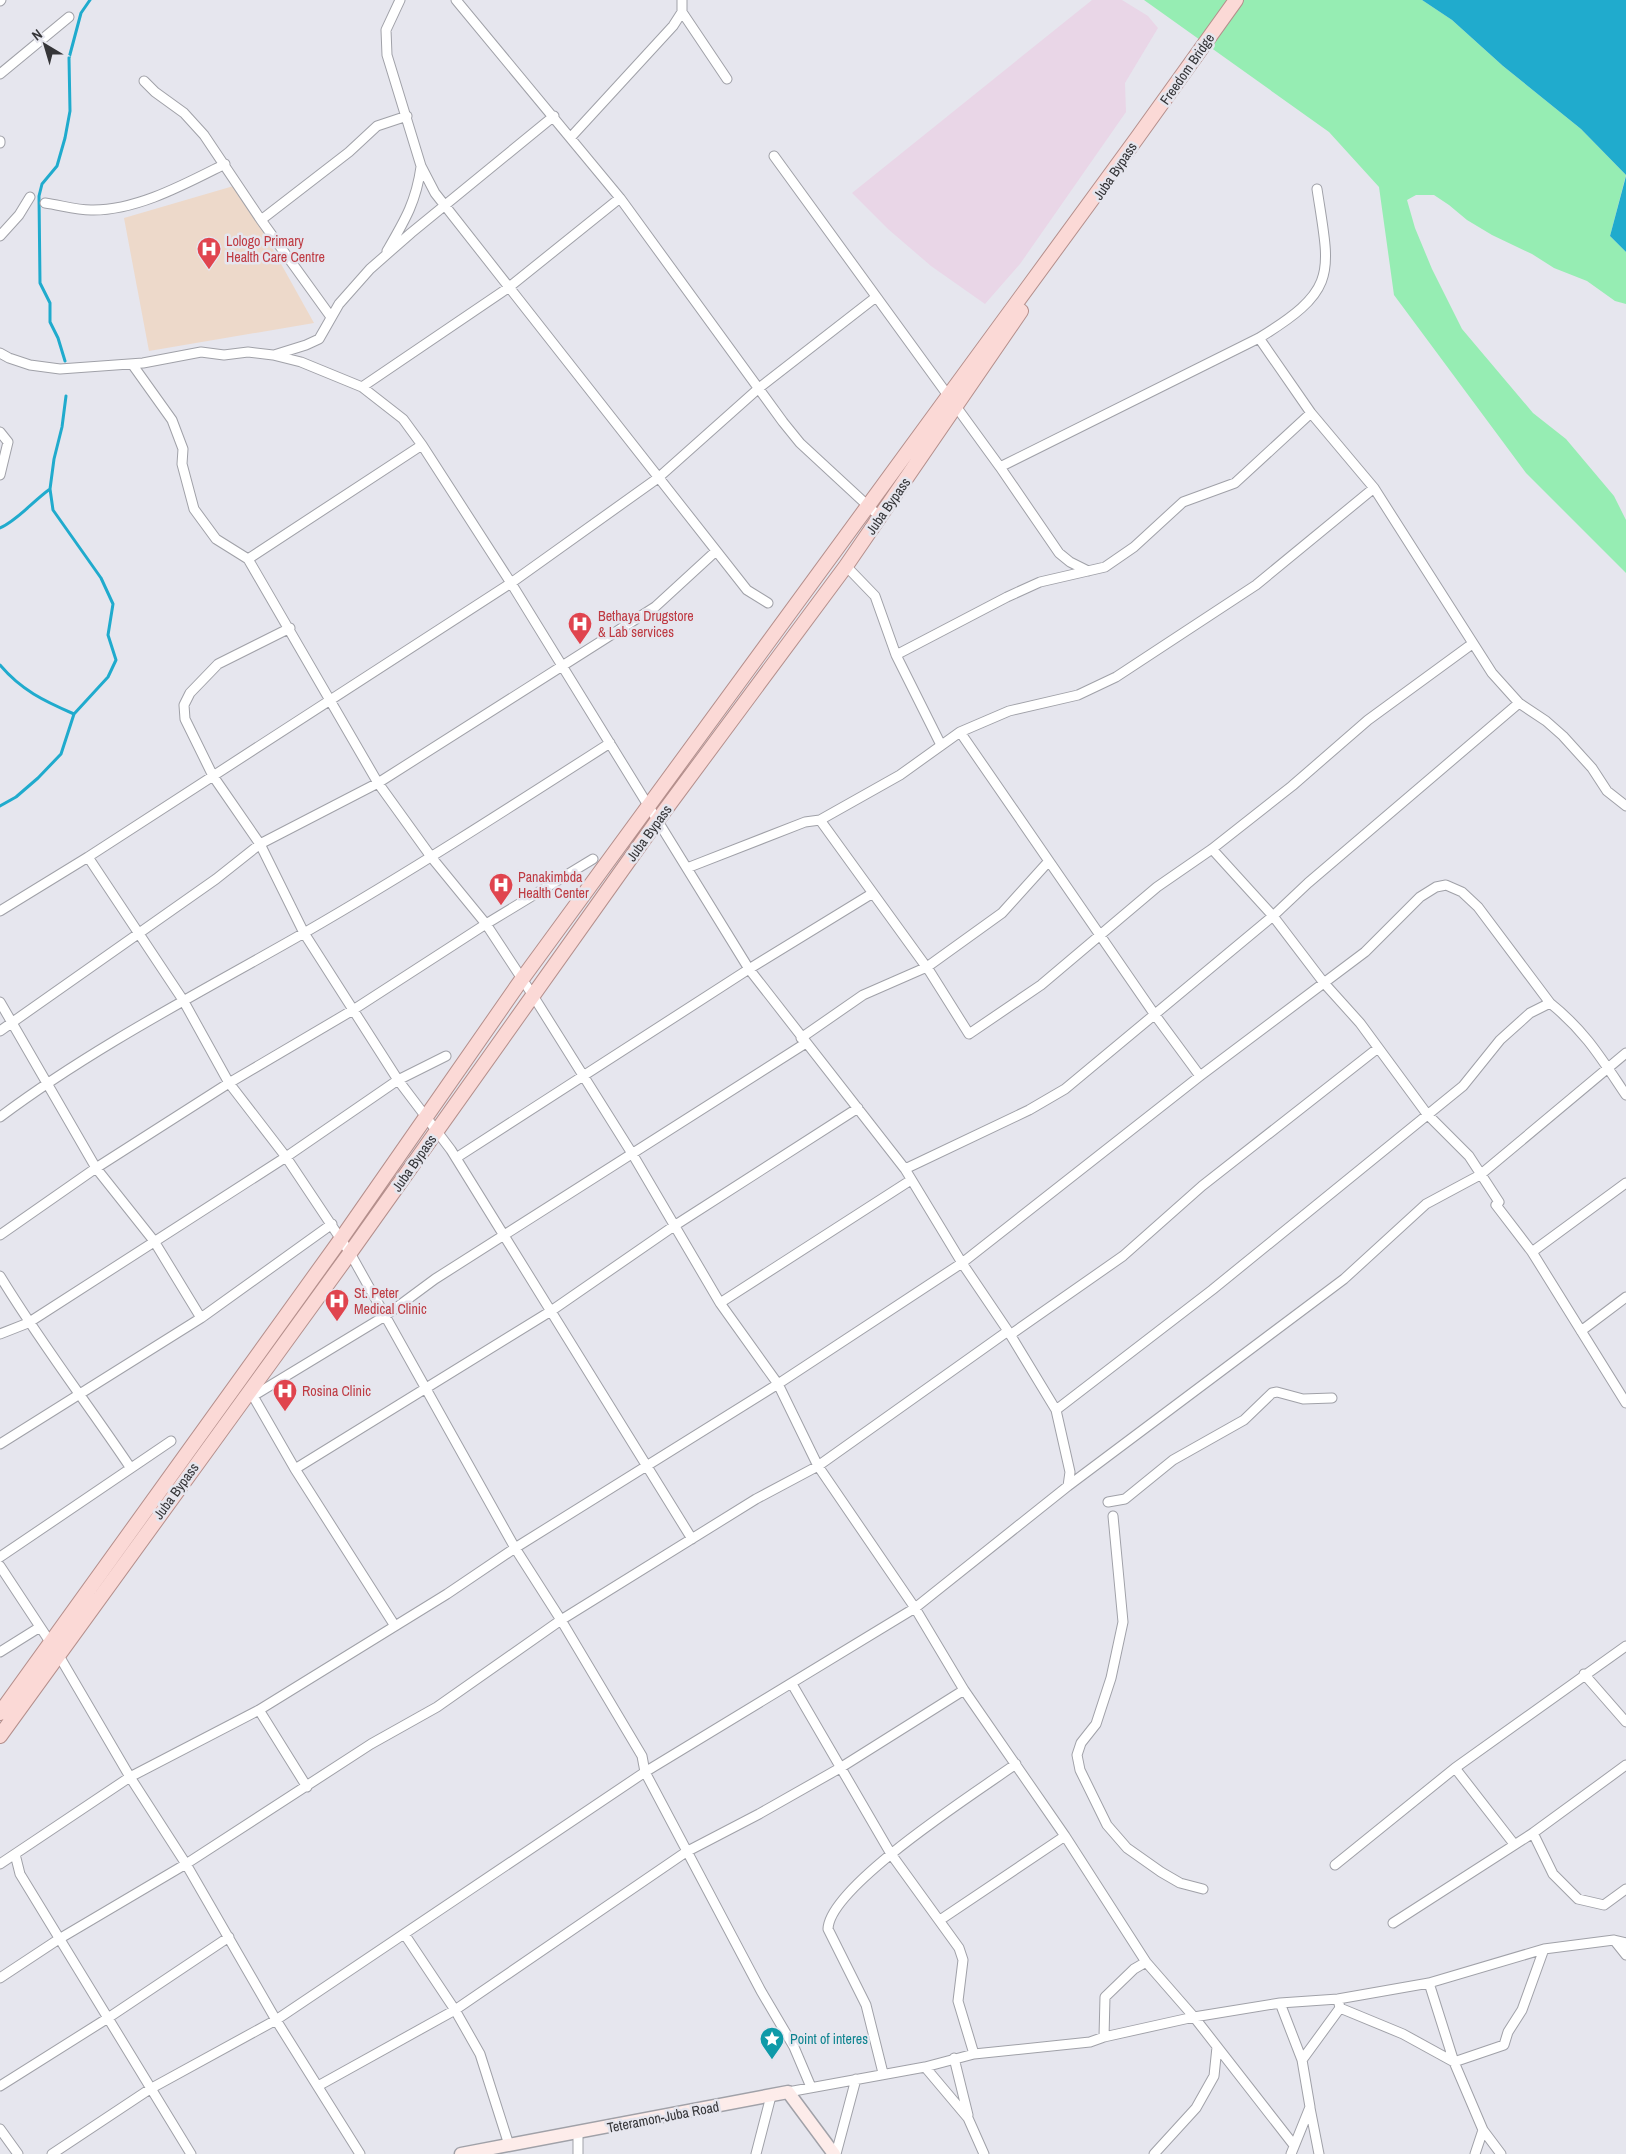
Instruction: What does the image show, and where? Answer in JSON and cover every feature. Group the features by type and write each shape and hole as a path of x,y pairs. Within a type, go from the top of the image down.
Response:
{"main road":[{"name":"Freedom Bridge","path":"1137,138 1236,0"},
{"name":"Juba Bypass","path":"0,1713 341,1239 522,979 1137,138"},
{"name":"Juba Bypass","path":"0,1736 58,1654 250,1394 532,994 657,821 846,566 957,407 1137,138"}],"street":[{"path":"400,0 386,30 386,44 390,66 421,166 444,206 747,590 768,603"},
{"path":"456,0 620,198 800,443 880,517"},
{"path":"571,137 673,26 682,12 682,0"},
{"path":"682,12 727,78"},
{"path":"0,74 69,18"},
{"path":"144,81 155,92 184,113 204,136 225,164 261,220 331,317"},
{"path":"261,220 349,152 377,126 407,116"},
{"path":"274,355 319,339 331,317 351,289 383,258 554,116"},
{"path":"774,156 1000,467 1059,554 1088,571"},
{"path":"45,203 90,210 134,203 176,188 225,164"},
{"path":"383,258 413,204 418,191 421,166"},
{"path":"1000,467 1259,338 1293,317 1318,291 1325,275 1327,253 1317,188"},
{"path":"0,236 19,215 30,197"},
{"path":"362,388 508,288 620,198"},
{"path":"0,911 88,857 330,698 511,583 658,478 759,388 876,297"},
{"path":"1259,338 1311,413 1374,488 1492,673 1519,704 1546,721 1563,736 1592,768 1607,791 1626,806"},
{"path":"0,353 8,358 38,367 81,368 132,364 201,352 224,355 248,352 274,355 301,362 362,388 403,418 511,583 749,969 905,1169 962,1263 1009,1333 1056,1410 1070,1472 1068,1486"},
{"path":"132,364 172,420 183,449 182,464 194,508 216,539 248,559 290,628 378,783 432,858 486,924 532,994 633,1155 720,1303 778,1384 818,1466 915,1608 964,1690 1065,1836 1146,1962 1194,2017 1293,2144"},
{"path":"896,655 1007,596 1040,582 1105,567 1134,547 1183,502 1235,484 1311,413"},
{"path":"0,432 8,442 0,475"},
{"path":"248,559 422,445"},
{"path":"687,868 805,822 820,820 900,774 960,732 1008,711 1078,695 1116,677 1256,585 1374,488"},
{"path":"0,1031 216,878 260,844 378,783 654,607 716,551"},
{"path":"846,566 875,596 896,655 941,745"},
{"path":"290,628 218,664 190,694 184,705 185,719 213,776 260,844 304,933 398,1080 456,1158 692,1538"},
{"path":"820,820 927,968 969,1034 1041,985 1156,887 1212,849 1292,786 1368,720 1472,644"},
{"path":"905,1169 1030,1110 1065,1089 1273,916 1308,883 1519,704"},
{"path":"960,732 1048,862 1101,934 1155,1015 1200,1076"},
{"path":"0,1117 46,1082 184,1000 432,858 610,743"},
{"path":"1212,849 1273,916 1324,983 1360,1023 1427,1114 1469,1156 1499,1202 1496,1205 1532,1252 1626,1403"},
{"path":"88,857 184,1000 229,1083 286,1157 350,1253 515,1548 561,1620 642,1756 645,1772 761,1991 794,2047 811,2087"},
{"path":"0,1235 96,1168 229,1083 354,1010 486,924 594,859"},
{"path":"395,1626 295,1469 250,1394 384,1316 435,1278 633,1155 803,1040 863,995 927,968 1002,913 1048,862"},
{"path":"0,1864 130,1777 259,1710 395,1626 515,1548 778,1384 962,1263 1200,1076 1366,952 1420,898 1436,886 1446,885 1462,892 1478,907 1550,1003 1578,1026 1626,1095"},
{"path":"456,1158 749,969 873,893"},
{"path":"0,1002 96,1168 154,1241 201,1318"},
{"path":"1056,1410 1212,1290 1463,1086 1500,1040 1530,1013 1550,1003"},
{"path":"0,1978 59,1939 186,1864 371,1744 437,1708 561,1620 692,1538 756,1499 818,1466 1123,1256 1202,1186 1378,1048"},
{"path":"52,2154 150,2089 276,2020 645,1772 915,1608 1068,1486 1344,1279 1426,1204 1480,1174 1626,1054"},
{"path":"0,1334 28,1322 286,1157 398,1080 446,1056"},
{"path":"295,1469 551,1311 674,1226 858,1108"},
{"path":"720,1303 912,1180"},
{"path":"1532,1252 1626,1183"},
{"path":"0,1444 201,1318 332,1224"},
{"path":"0,1276 28,1322 80,1393 130,1467"},
{"path":"1581,1331 1626,1297"},
{"path":"1108,1502 1125,1499 1173,1460 1244,1420 1272,1393 1277,1392 1303,1399 1332,1398"},
{"path":"0,1557 130,1467 171,1441"},
{"path":"1114,1516 1123,1622 1111,1678 1096,1724 1081,1743 1077,1756 1080,1770 1107,1825 1127,1848 1180,1883 1204,1889"},
{"path":"0,1566 58,1654 130,1777 186,1864 276,2020 360,2154"},
{"path":"0,1652 40,1627"},
{"path":"1336,1865 1455,1768 1584,1674 1626,1646"},
{"path":"1584,1674 1626,1722"},
{"path":"792,1684 891,1854 959,1948 964,1960 958,2001 974,2054"},
{"path":"318,2086 454,2010 686,1852 840,1768 964,1690"},
{"path":"259,1710 307,1787"},
{"path":"883,2073 866,2005 828,1929 828,1923 849,1892 891,1854 1016,1764"},
{"path":"1393,1923 1533,1833 1626,1765"},
{"path":"1455,1768 1514,1844"},
{"path":"1533,1833 1553,1874 1578,1899 1604,1905 1626,1889"},
{"path":"940,1920 1065,1836"},
{"path":"15,1854 20,1874 191,2154"},
{"path":"405,1935 480,2054 509,2145"},
{"path":"0,2086 108,2018 229,1937"},
{"path":"1614,1940 1626,1955"},
{"path":"835,2154 788,2092 883,2073 925,2067 974,2054 1090,2042 1104,2036 1194,2017 1280,2004 1339,2004 1429,1983 1544,1950 1614,1940 1626,1943"},
{"path":"1339,2004 1403,2034 1454,2062 1504,2045 1508,2032 1522,2010 1544,1950"},
{"path":"1104,2036 1105,1997 1134,1970 1146,1962"},
{"path":"1429,1983 1454,2062 1483,2130 1501,2154"},
{"path":"1280,2004 1302,2060 1319,2154"},
{"path":"1302,2060 1339,2004"},
{"path":"1154,2154 1196,2108 1214,2076 1217,2047"},
{"path":"954,2058 968,2118 984,2154"},
{"path":"925,2067 968,2118"},
{"path":"835,2154 856,2079"},
{"name":"Teteramon-Juba Road","path":"461,2154 788,2092"},
{"path":"756,2154 771,2096"},
{"path":"1291,2154 1293,2144 1310,2107"},
{"path":"0,2129 18,2154"},
{"path":"1475,2154 1483,2130"},
{"path":"578,2133 578,2154"}],"shaded area":[{"path":"1092,0 1122,0 1148,16 1158,28 1125,83 1126,112 1020,264 985,304 931,266 888,229 852,193"},
{"name":"Lologo Primary Health Care Centre","path":"237,185 314,323 149,351 124,218"}],"green space":[{"path":"1144,0 1422,0 1452,20 1503,66 1581,129 1626,175 1610,236 1626,252 1626,304 1615,301 1587,281 1554,268 1532,254 1492,235 1467,220 1434,195 1416,195 1407,200 1415,228 1432,269 1462,329 1533,413 1566,439 1614,496 1626,520 1626,573 1526,473 1394,295 1379,187 1329,132"}],"water":[{"path":"1422,0 1626,0 1626,175 1581,129 1503,66 1452,20"},
{"path":"1626,176 1626,252 1610,236"}],"waterway":[{"path":"65,361 58,338 50,322 50,303 40,283 39,196 42,184 57,166 65,138 70,111 69,58 81,13 90,0"},
{"path":"0,806 16,797 61,754 74,714 108,677 116,660 108,635 113,604 101,578 53,510 50,489 66,396"},
{"path":"0,528 7,525 50,489"},
{"path":"0,665 16,681 34,694 74,714"}],"place":[{"name":"Lologo Primary Health Care Centre","path":"209,270"},
{"name":"Bethaya Drugstore & Lab services","path":"580,645"},
{"name":"Panakimbda Health Center","path":"501,906"},
{"name":"St. Peter Medical Clinic","path":"337,1322"},
{"name":"Rosina Clinic","path":"285,1412"},
{"name":"Point of interes","path":"772,2060"}]}
